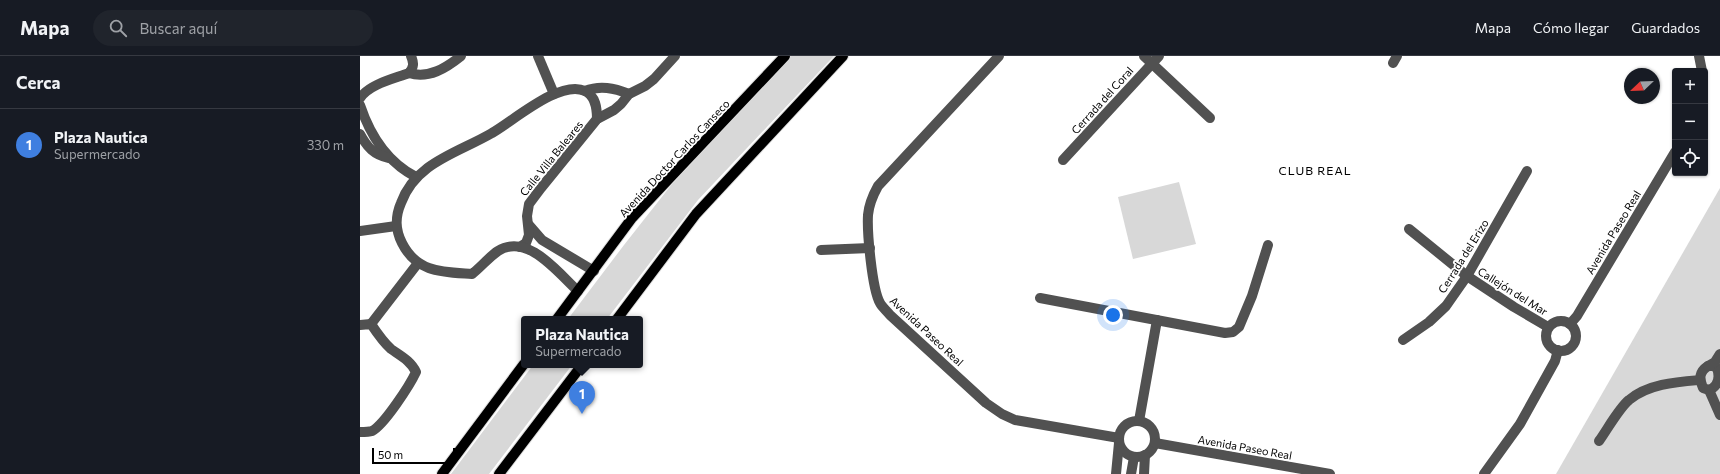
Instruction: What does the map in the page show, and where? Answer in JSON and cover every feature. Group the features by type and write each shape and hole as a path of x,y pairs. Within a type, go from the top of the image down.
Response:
{"main road":[{"name":"Avenida Doctor Carlos Canseco","path":"559,316 632,218 785,56"},
{"path":"619,316 696,214 843,56"},
{"path":"442,474 521,368"},
{"path":"499,474 580,368"},
{"path":"504,474 508,463"}],"street":[{"path":"362,96 371,88 409,73 413,68 413,62 410,56"},
{"path":"409,73 422,76 434,73 449,66 461,56"},
{"path":"538,56 554,94"},
{"path":"578,291 539,255 520,247 509,247 498,251 472,274 438,272 418,263 411,257 404,246 398,235 396,226 396,218 404,193 425,168 487,136 519,113 554,94 574,89 585,90 596,87 619,90 628,94 645,86 654,79 674,56"},
{"name":"Avenida Paseo Real","path":"999,56 878,186 871,199 868,215 870,248 876,292 880,303 890,315 986,403 1002,414 1015,420 1119,441"},
{"path":"1144,56 1155,60 1210,118"},
{"path":"1699,56 1701,68"},
{"name":"Cerrada del Coral","path":"1063,160 1155,60"},
{"path":"585,90 593,97 598,120"},
{"name":"Calle Villa Baleares","path":"520,247 528,239 529,225 527,216 529,204 598,120 614,110 628,94"},
{"path":"360,105 372,133 389,158 408,173 416,177"},
{"path":"360,134 366,145 374,153 389,158"},
{"name":"Avenida Paseo Real","path":"1570,324 1577,316 1672,157"},
{"name":"Cerrada del Erizo","path":"1403,340 1428,322 1446,306 1467,276 1527,171"},
{"path":"529,225 542,240 594,271"},
{"path":"361,229 396,226"},
{"name":"Callejón del Mar","path":"1409,229 1467,276 1514,308 1548,327"},
{"path":"1040,298 1224,333 1233,332 1239,327 1252,296 1268,245"},
{"path":"821,250 870,248"},
{"path":"360,325 371,324 418,263"},
{"path":"1139,421 1157,320"},
{"path":"1559,321 1565,321 1570,324 1574,329 1576,336 1574,342 1566,350 1558,350 1549,344 1546,339 1548,327 1559,321"},
{"path":"360,432 371,431 381,424 412,382 416,372 413,366 380,337 371,324"},
{"path":"1484,474 1520,424 1555,361 1558,350"},
{"path":"1708,366 1717,368 1720,377 1718,384 1709,390 1703,388 1700,380 1702,371 1708,366 1715,362 1720,354"},
{"path":"1599,441 1628,401 1644,391 1661,385 1700,380"},
{"path":"1709,390 1720,415"},
{"path":"1116,474 1119,441 1123,427 1133,421 1145,423 1153,431 1155,443 1145,456 1134,457 1125,452 1119,441"},
{"name":"Avenida Paseo Real","path":"1155,443 1330,474"},
{"path":"1144,474 1145,456"},
{"path":"1131,474 1134,457"}],"shaded area":[{"path":"791,56 834,56 698,200 609,316 570,316 672,184"},
{"path":"1179,182 1196,244 1133,259 1118,197"},
{"path":"1720,188 1720,474 1556,474"},
{"path":"531,368 570,368 489,474 451,474"}],"place":[{"name":"Plaza Nautica","path":"582,414"}],"district":[{"name":"CLUB REAL","path":"1315,170"}]}
